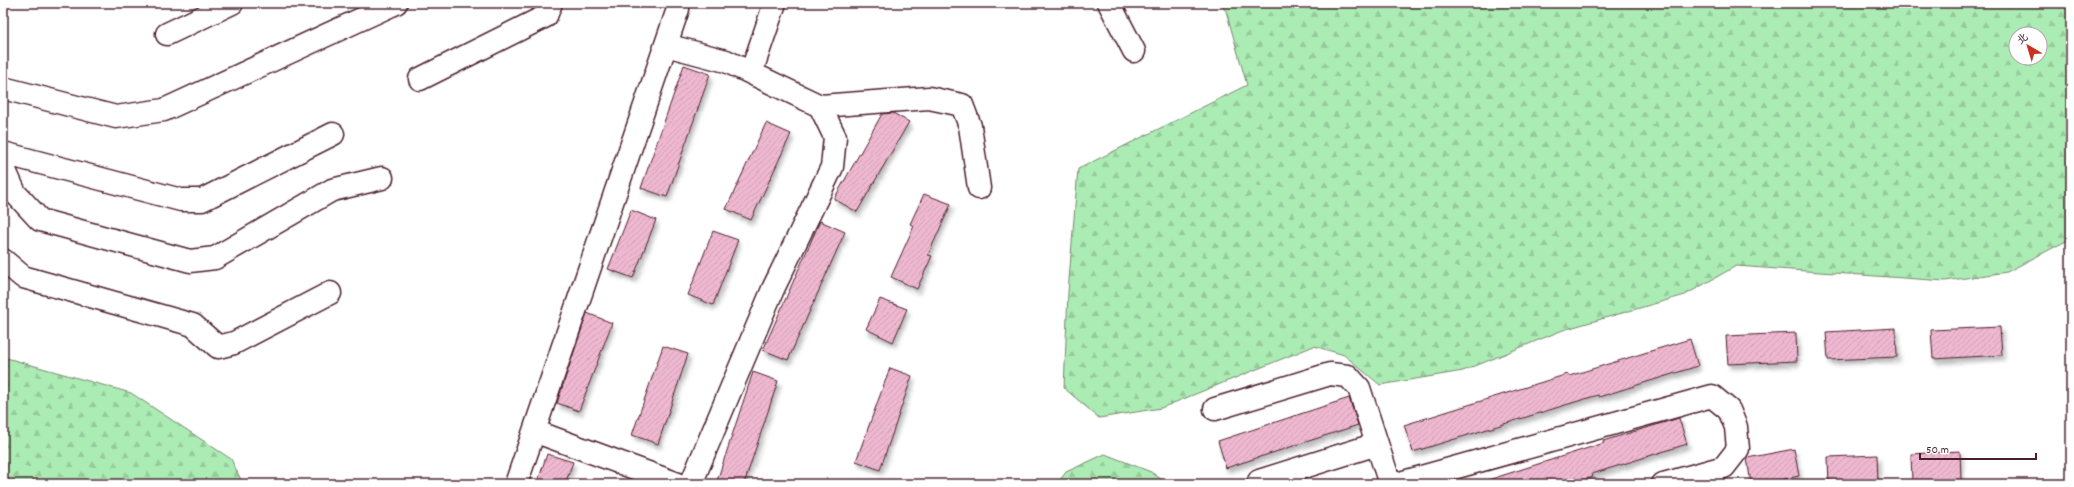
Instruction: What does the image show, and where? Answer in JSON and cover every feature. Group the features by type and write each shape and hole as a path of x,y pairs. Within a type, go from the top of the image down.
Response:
{"street":[{"path":"167,34 232,3"},
{"path":"3,88 116,117 164,110 396,3"},
{"path":"420,78 546,16 551,5 550,3"},
{"path":"516,484 666,45 678,9 678,3"},
{"path":"751,73 775,3"},
{"path":"1109,3 1134,51"},
{"path":"666,45 726,61 820,106 929,98 962,105 970,126 979,188"},
{"path":"691,484 773,289 832,167 834,137 820,106"},
{"path":"3,153 181,200 202,200 333,134"},
{"path":"3,166 15,193 40,220 190,261 215,258 332,190 382,178"},
{"path":"3,260 23,277 193,325 218,347 234,343 330,293"},
{"path":"1215,409 1330,374 1348,376 1359,388 1390,484"},
{"path":"1396,484 1712,396 1729,410 1736,427 1738,449 1729,475 1663,484"},
{"path":"534,430 678,484"},
{"path":"1260,484 1259,481 1377,444"}],"green space":[{"path":"1220,3 2071,3 2071,236 2068,240 2007,272 1945,281 1736,266 1685,295 1563,330 1463,371 1380,385 1344,355 1314,346 1161,408 1099,418 1064,388 1068,292 1078,169 1247,85 1226,11"},
{"path":"3,357 131,393 231,459 243,484 3,484"},
{"path":"1105,454 1151,472 1168,484 1057,484 1066,472"}],"building":[{"path":"684,65 710,74 667,197 641,188"},
{"path":"893,113 909,122 857,212 834,199 882,114"},
{"path":"766,123 791,134 751,220 726,209"},
{"path":"924,194 951,204 928,255 932,256 917,289 891,277 914,226 910,224"},
{"path":"631,210 656,220 633,278 608,269"},
{"path":"820,221 845,232 788,360 763,350"},
{"path":"713,231 738,240 713,305 688,295"},
{"path":"880,299 907,309 893,342 866,329"},
{"path":"587,313 612,323 579,411 557,403"},
{"path":"2000,327 2002,355 1933,359 1931,330"},
{"path":"1896,328 1897,357 1828,360 1826,332"},
{"path":"1796,333 1797,361 1728,364 1726,336"},
{"path":"1690,339 1698,366 1413,452 1404,425 1568,374 1569,376"},
{"path":"663,346 688,354 658,444 632,435"},
{"path":"890,368 912,376 880,470 856,461"},
{"path":"753,372 778,381 744,484 716,484"},
{"path":"1349,398 1358,425 1226,468 1218,441"},
{"path":"1679,418 1687,444 1592,474 1593,477 1570,484 1485,484 1485,481 1604,443 1603,441"},
{"path":"1794,449 1799,476 1761,484 1751,484 1747,458"},
{"path":"1960,451 1961,480 1912,482 1911,454"},
{"path":"547,454 573,462 565,484 537,484"},
{"path":"1877,455 1878,483 1829,484 1828,457"}]}
